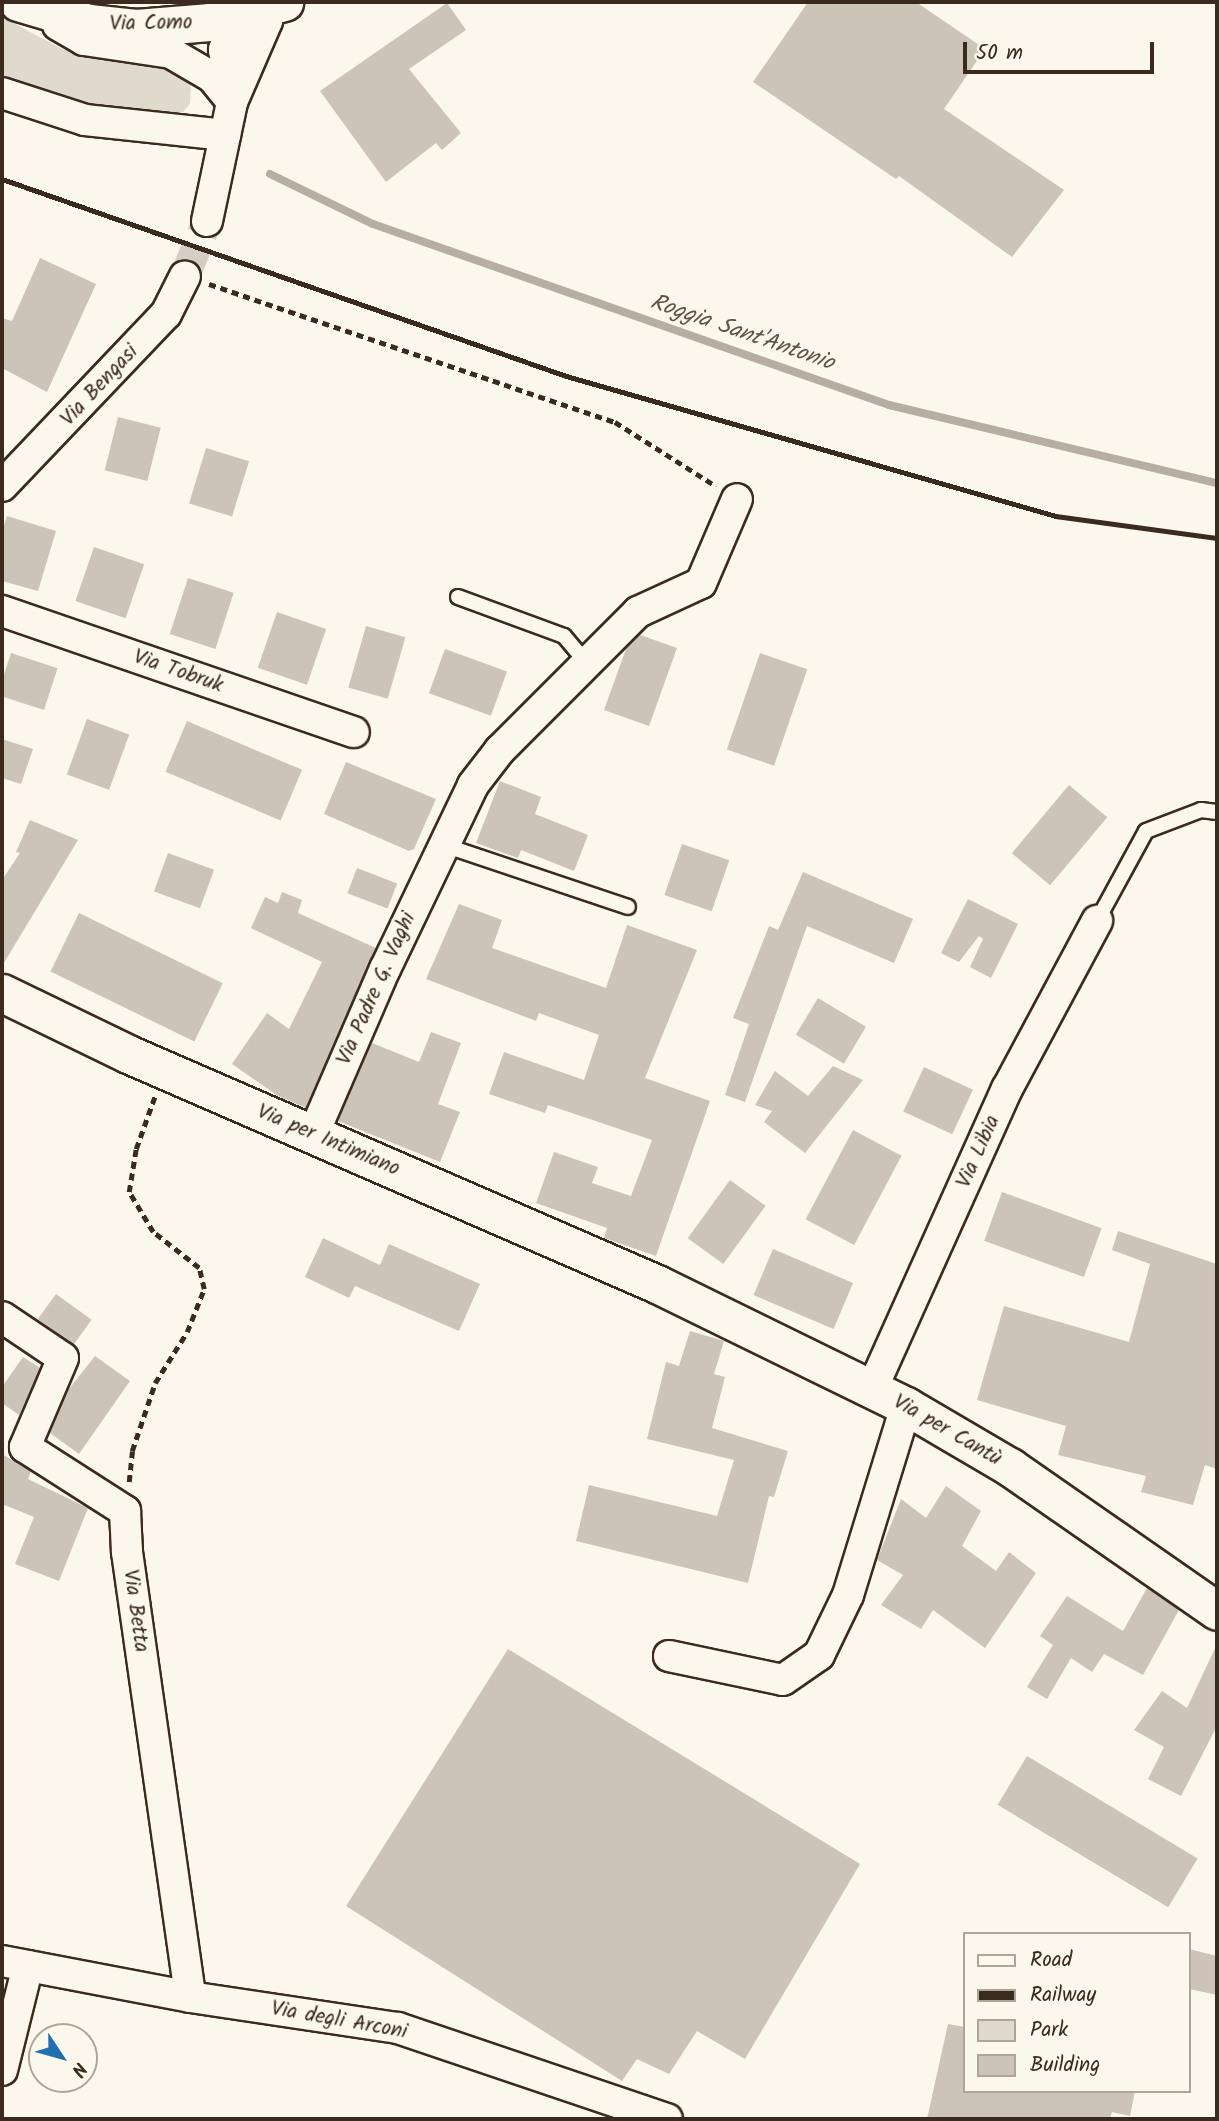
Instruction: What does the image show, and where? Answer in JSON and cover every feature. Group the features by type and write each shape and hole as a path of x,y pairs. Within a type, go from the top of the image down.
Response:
{"street":[{"name":"Via Como","path":"32,7 136,28 263,10"},
{"path":"32,7 84,40 171,53 190,62 212,77 232,102"},
{"path":"207,221 232,102 224,50 263,10"},
{"path":"2,93 85,120 225,135"},
{"name":"Via Bengasi","path":"2,486 166,314 185,276"},
{"name":"Via Padre G. Vaghi","path":"313,1135 444,845 483,771 638,612 701,583 737,499"},
{"name":"Via Tobruk","path":"2,611 354,732"},
{"name":"Via Libia","path":"872,1389 1007,1089 1097,921"},
{"name":"Via per Intimiano","path":"2,993 164,1070 657,1284"},
{"name":"Via per Cantù","path":"657,1284 906,1406 1010,1467 1217,1611"},
{"path":"2,1317 63,1358 25,1447 125,1511"},
{"path":"669,1656 783,1680 819,1656 848,1595 906,1406"},
{"name":"Via Betta","path":"125,1511 129,1565 190,1997"},
{"path":"2,2070 15,1963"},
{"name":"Via degli Arconi","path":"15,1963 190,1997 398,2028 667,2119"}],"lane":[{"path":"458,597 564,636 587,663"},
{"path":"1097,921 1146,831 1201,810 1217,812"},
{"path":"444,845 628,907"}],"path":[{"path":"185,276 615,422 737,499"},
{"path":"125,1511 132,1451 155,1383 187,1332 204,1289 198,1268 153,1231 129,1192 136,1149 164,1070"}],"green space":[{"path":"2,17 64,50 156,61 184,74 191,84 190,104 183,112 164,114 84,105 2,77"}],"building":[{"path":"808,2 916,2 985,49 944,109 1064,190 1012,257 899,176 896,179 753,82"},
{"path":"447,3 466,30 409,69 461,133 442,150 436,143 386,182 320,91"},
{"path":"40,258 96,284 47,392 2,368 2,318 12,321"},
{"path":"118,417 161,428 147,481 105,470"},
{"path":"206,448 249,461 232,517 189,503"},
{"path":"7,516 56,531 38,591 2,581 2,532"},
{"path":"94,547 144,564 126,618 75,601"},
{"path":"188,578 234,593 215,649 170,634"},
{"path":"277,612 326,629 307,685 258,668"},
{"path":"366,626 405,637 388,699 348,688"},
{"path":"640,635 677,648 649,726 604,710 626,649"},
{"path":"445,649 507,672 491,716 429,693"},
{"path":"11,653 58,668 44,710 2,696 2,681"},
{"path":"760,653 807,669 774,766 727,749"},
{"path":"87,719 129,734 109,790 67,774"},
{"path":"187,721 302,770 281,820 166,772"},
{"path":"2,739 33,749 21,784 2,778"},
{"path":"346,762 436,799 414,849 409,851 324,814"},
{"path":"500,781 541,797 535,814 588,835 574,871 521,850 518,858 476,843"},
{"path":"1069,785 1107,817 1050,885 1012,853"},
{"path":"30,820 78,840 2,966 2,880 20,853 16,852"},
{"path":"682,844 729,860 712,911 664,895"},
{"path":"168,853 214,870 200,908 154,892"},
{"path":"357,868 397,883 387,909 347,893"},
{"path":"803,872 913,919 894,963 807,926 745,1102 725,1095 749,1024 733,1018 769,926 778,930"},
{"path":"282,892 302,900 298,913 376,948 306,1108 278,1096 232,1064 267,1013 289,1029 322,962 251,928 265,897 278,903"},
{"path":"968,899 1018,924 991,978 970,967 983,939 979,936 959,962 941,953"},
{"path":"459,904 502,920 492,948 606,988 627,925 697,950 645,1078 710,1101 656,1256 604,1238 607,1228 536,1203 554,1152 598,1167 592,1183 631,1196 652,1140 548,1105 545,1113 489,1094 504,1052 584,1080 599,1035 539,1013 536,1021 426,979"},
{"path":"79,913 223,983 194,1042 51,971"},
{"path":"818,998 866,1027 844,1064 796,1035"},
{"path":"431,1032 461,1043 438,1104 460,1112 440,1162 338,1121 372,1043 419,1062"},
{"path":"833,1066 863,1080 805,1153 764,1122 772,1111 755,1105 775,1071 808,1096"},
{"path":"924,1067 973,1090 952,1134 903,1111"},
{"path":"853,1130 902,1156 854,1245 806,1219"},
{"path":"730,1180 766,1206 723,1264 688,1238"},
{"path":"1002,1192 1102,1228 1084,1277 984,1241"},
{"path":"1118,1231 1217,1264 1217,1469 1205,1465 1193,1505 1141,1492 1146,1476 1058,1455 1066,1426 977,1400 1004,1306 1129,1342 1150,1264 1112,1250"},
{"path":"323,1238 380,1265 389,1244 480,1284 459,1331 355,1286 349,1298 305,1277"},
{"path":"773,1249 853,1283 834,1329 753,1295"},
{"path":"56,1294 92,1320 73,1345 38,1319"},
{"path":"690,1331 724,1341 714,1374 725,1377 712,1428 788,1451 774,1497 769,1496 748,1583 576,1541 589,1485 717,1516 734,1460 647,1439 666,1362 679,1366"},
{"path":"95,1356 130,1381 79,1454 50,1433 69,1389"},
{"path":"23,1357 40,1368 19,1415 2,1403 2,1387"},
{"path":"2,1454 31,1471 28,1479 88,1508 59,1581 15,1564 34,1517 2,1504"},
{"path":"946,1486 981,1511 962,1546 996,1571 1009,1552 1036,1573 985,1648 933,1610 921,1629 881,1605 903,1575 877,1560 901,1499 926,1518"},
{"path":"1147,1588 1179,1610 1143,1675 1104,1654 1092,1672 1071,1658 1047,1699 1027,1687 1053,1645 1040,1636 1067,1596 1123,1631"},
{"path":"1217,1644 1217,1726 1181,1796 1148,1779 1164,1747 1134,1730 1162,1691 1187,1708"},
{"path":"508,1649 860,1864 745,2059 697,2031 669,2074 637,2059 622,2081 346,1906"},
{"path":"1027,1756 1198,1858 1168,1907 998,1805"},
{"path":"1191,1950 1217,1956 1217,1995 1191,1989"},
{"path":"948,2024 964,2027 964,2093 1135,2093 1130,2116 1112,2112 1110,2119 927,2119"}],"waterway":[{"name":"Roggia Sant'Antonio","path":"270,174 373,224 889,405 1217,483"}],"tunnel":[{"path":"185,276 207,221"}],"railway":[{"path":"2,179 566,376 1056,516 1217,538"}]}
